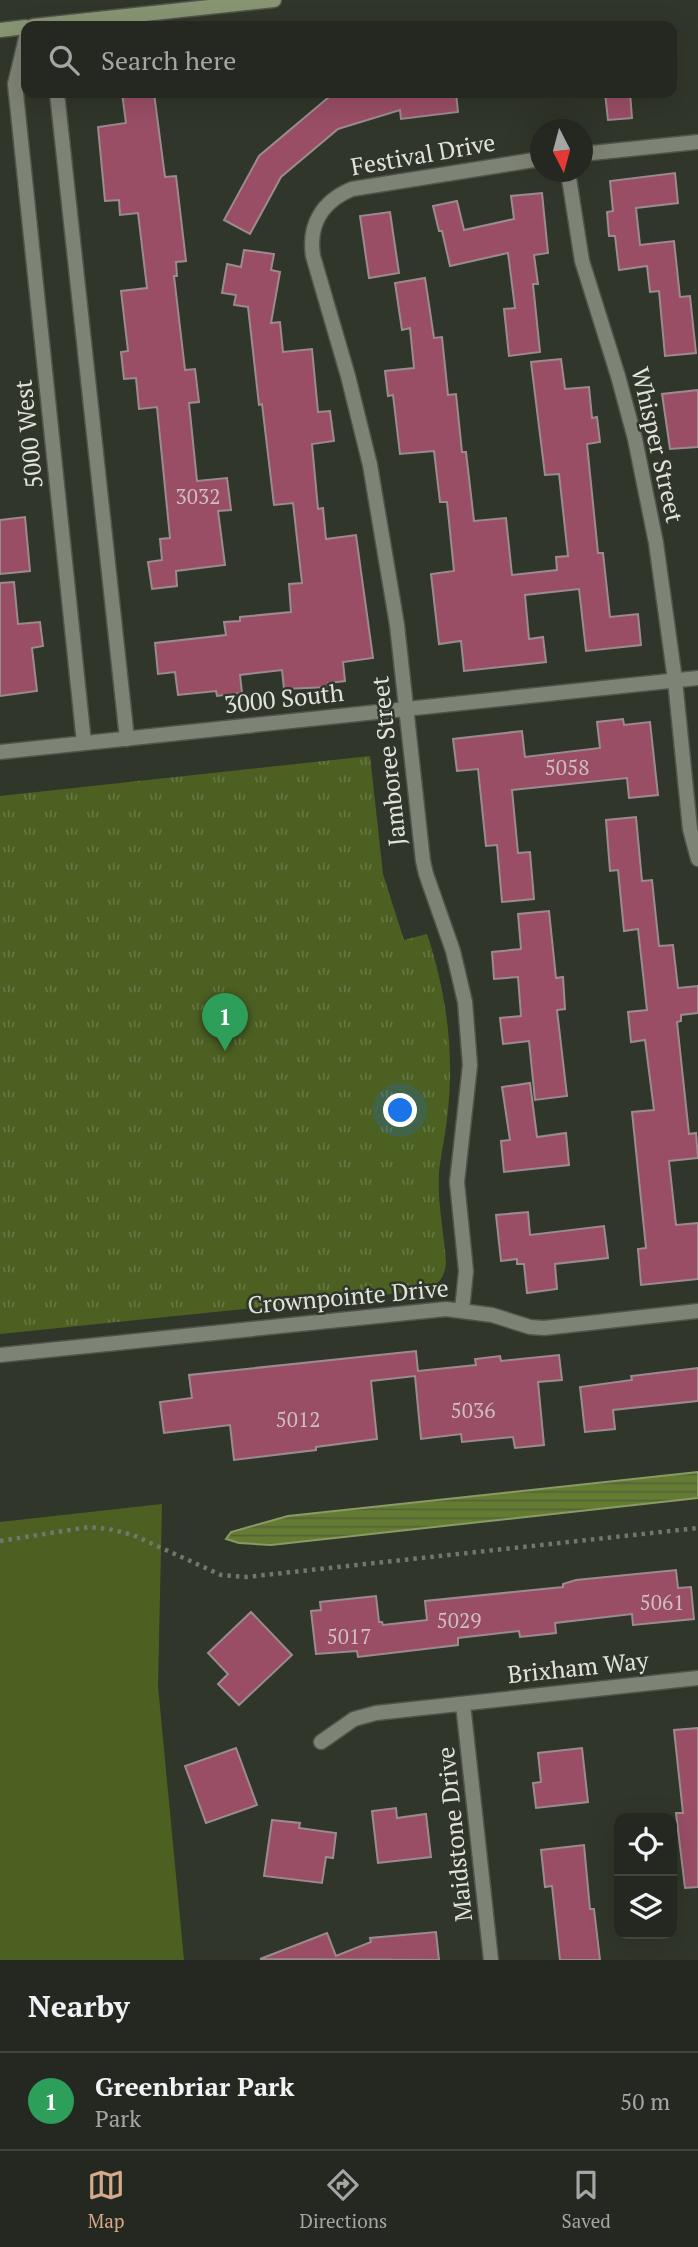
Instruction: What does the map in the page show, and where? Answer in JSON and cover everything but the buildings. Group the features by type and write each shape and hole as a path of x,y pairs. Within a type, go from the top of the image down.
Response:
{"main road":[{"path":"79,21 274,0"},
{"path":"0,30 21,28"}],"street":[{"name":"5000 West","path":"21,59 15,84 84,743"},
{"path":"58,98 127,739"},
{"path":"593,153 698,142"},
{"name":"Festival Drive","path":"321,211 341,194 364,186 530,161"},
{"name":"Whisper Street","path":"570,182 582,261 618,376 645,482 675,680 690,829 698,859"},
{"name":"Jamboree Street","path":"321,211 313,228 312,247 370,465 391,584 426,874 453,951 468,1028 470,1080 457,1182 466,1270 462,1310"},
{"name":"3000 South","path":"0,752 698,678"},
{"name":"Crownpointe Drive","path":"0,1355 427,1310 462,1310 492,1315 537,1328 698,1311"},
{"name":"Brixham Way","path":"321,1742 354,1719 366,1715 698,1678"},
{"name":"Maidstone Drive","path":"463,1704 491,1960"}],"path":[{"path":"0,1541 89,1527 109,1529 133,1535 221,1575 246,1577 698,1528"}],"green space":[{"path":"370,756 383,874 404,940 427,934 444,1002 450,1072 439,1172 446,1262 442,1278 435,1285 420,1291 0,1334 0,796"},
{"path":"162,1504 158,1686 184,1960 0,1960 0,1522"}],"shaded area":[{"path":"698,1472 698,1498 271,1545 239,1543 226,1539 231,1532 288,1516"}],"place":[{"name":"Greenbriar Park","path":"225,1051"}]}
